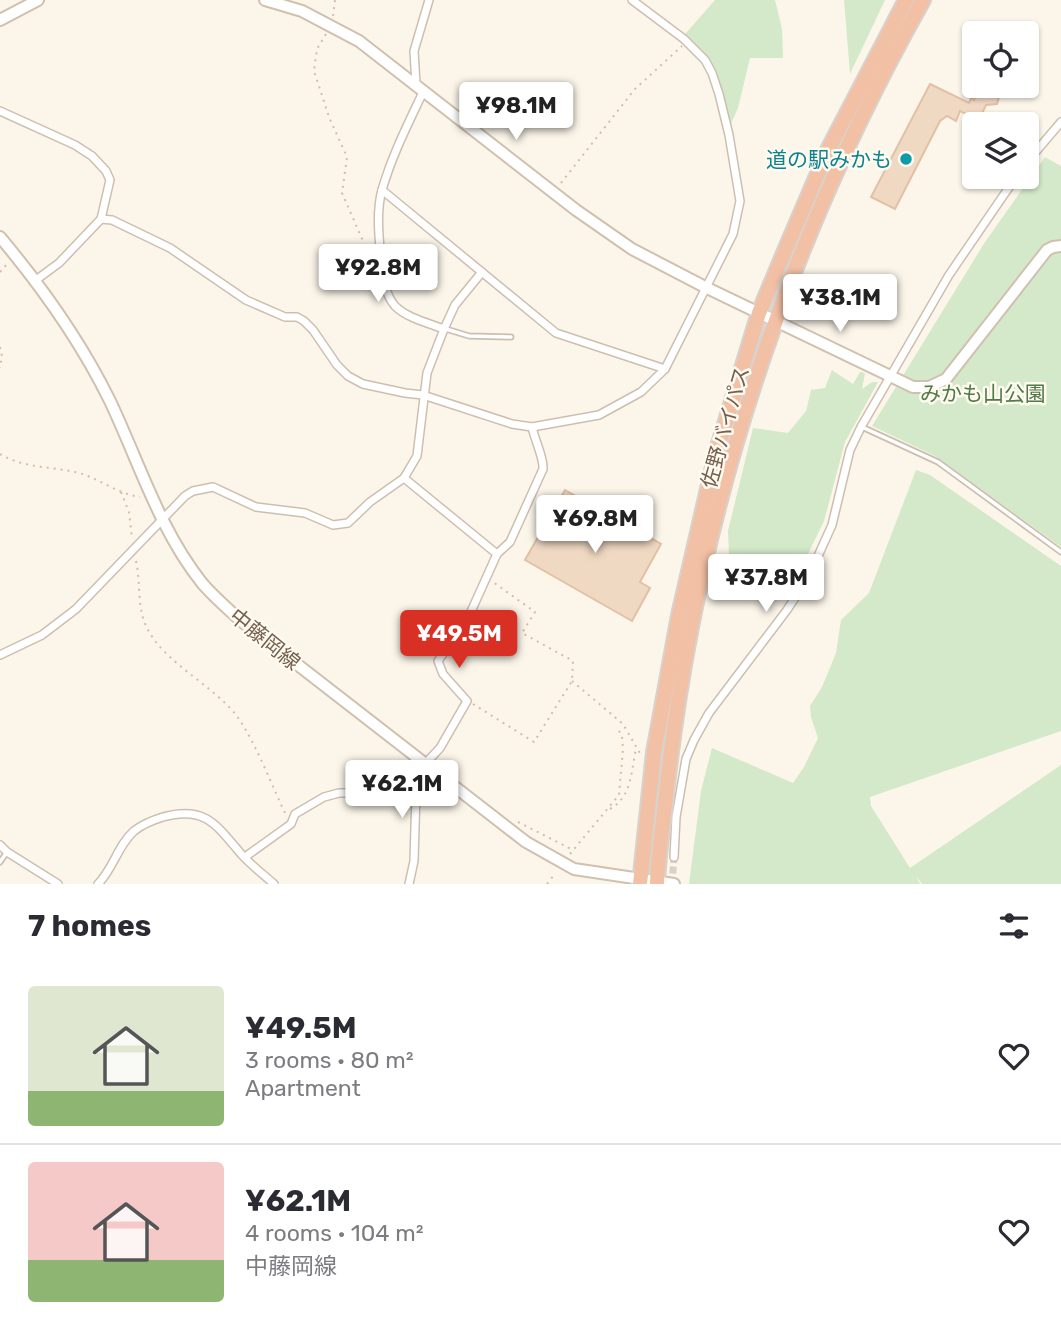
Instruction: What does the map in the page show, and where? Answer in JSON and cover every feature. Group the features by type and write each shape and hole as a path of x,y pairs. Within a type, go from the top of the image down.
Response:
{"highway":[{"name":"佐野バイパス","path":"640,881 652,764 678,615 716,454 759,313 828,150 906,0"},
{"name":"佐野バイパス","path":"657,882 671,742 692,619 732,458 776,321 810,234 845,151 923,0"}],"street":[{"path":"0,20 38,0"},
{"path":"265,0 302,10 359,41 586,218 632,248 705,287 905,384 920,388 938,384 946,379 1042,256 1051,248 1061,246"},
{"path":"429,0 414,51 420,87 382,190 379,221 383,278 387,293 395,305 406,314 444,329"},
{"path":"101,219 113,220 170,248 246,300 285,317 297,317 304,321 313,330 331,359 348,376 363,384 384,390 423,394 512,425 532,428 599,415 629,400 665,369 733,234 740,201 719,94 705,60 687,42 632,0"},
{"path":"0,111 75,145 92,156 106,170 110,180 101,219 59,263 36,280"},
{"path":"1039,148 1061,122"},
{"path":"674,857 680,796 687,759 694,740 709,713 787,610 809,576 832,525 850,450 861,427 949,275 1008,189"},
{"path":"382,190 556,332 665,369"},
{"name":"中藤岡線","path":"0,237 8,250 36,280 109,401 151,498 191,567 218,600 240,620 526,842 563,864 592,873 674,884"},
{"path":"0,655 32,640 76,609 185,496 194,491 213,487 256,507 305,513 333,525 348,523 370,502 404,478 417,456 427,373 455,305 482,272"},
{"path":"244,858 291,824 295,814 324,797 339,793 375,793 392,786 440,748 467,701 443,674 438,661 469,615 497,554 510,542 543,469 532,428"},
{"path":"404,478 497,554"},
{"path":"409,884 414,862 421,761"},
{"path":"98,884 133,832 150,820 176,813 202,815 219,826 244,858 274,884"},
{"path":"0,845 58,884"}],"lane":[{"path":"444,329 469,336 511,337"},
{"path":"861,427 938,462 1061,552"},
{"path":"0,862 7,852"}],"path":[{"path":"335,0 332,25 317,49 314,71 329,117 347,157 342,193 363,244 383,278"},
{"path":"554,192 635,89 687,42"},
{"path":"0,272 8,250"},
{"path":"0,347 0,368"},
{"path":"0,454 28,466 79,473 121,492 151,498"},
{"path":"121,492 129,512 140,579 142,615 151,634 177,666 201,680 239,719 291,824"},
{"path":"467,701 534,742 572,681 573,661 522,633 535,612 486,578"},
{"path":"572,681 623,724 643,758 652,764"},
{"path":"569,855 619,795 623,749 622,736 618,729"},
{"path":"609,809 623,799 628,789 636,747"},
{"path":"547,884 554,875"}],"green space":[{"path":"715,0 775,0 782,29 783,58 750,58 738,108 730,126 723,98 714,78 679,41"},
{"path":"844,0 885,0 850,74"},
{"name":"みかも山公園","path":"1045,157 1061,166 1061,547 935,456 872,426 985,242 1022,189 1039,189 1039,166"},
{"path":"832,370 853,384 860,372 865,373 862,389 872,382 878,382 845,442 824,521 807,556 782,595 758,577 757,563 729,556 728,531 753,428 788,433 806,411 811,390 825,388"},
{"path":"916,470 930,475 1061,566 1061,731 870,797 871,806 910,868 1061,765 1061,884 922,884 916,876 920,884 689,884 701,791 712,748 793,783 818,738 810,706 822,687 836,653 841,620 869,593"}],"building":[{"name":"道の駅みかも","path":"930,84 969,103 971,98 999,98 997,104 986,105 983,112 960,111 956,121 947,116 940,121 895,209 871,197"},
{"path":"565,490 661,544 640,582 650,588 632,621 525,560"}],"tunnel":[{"path":"672,884 674,857"}],"place":[{"name":"道の駅みかも","path":"906,159"}]}
